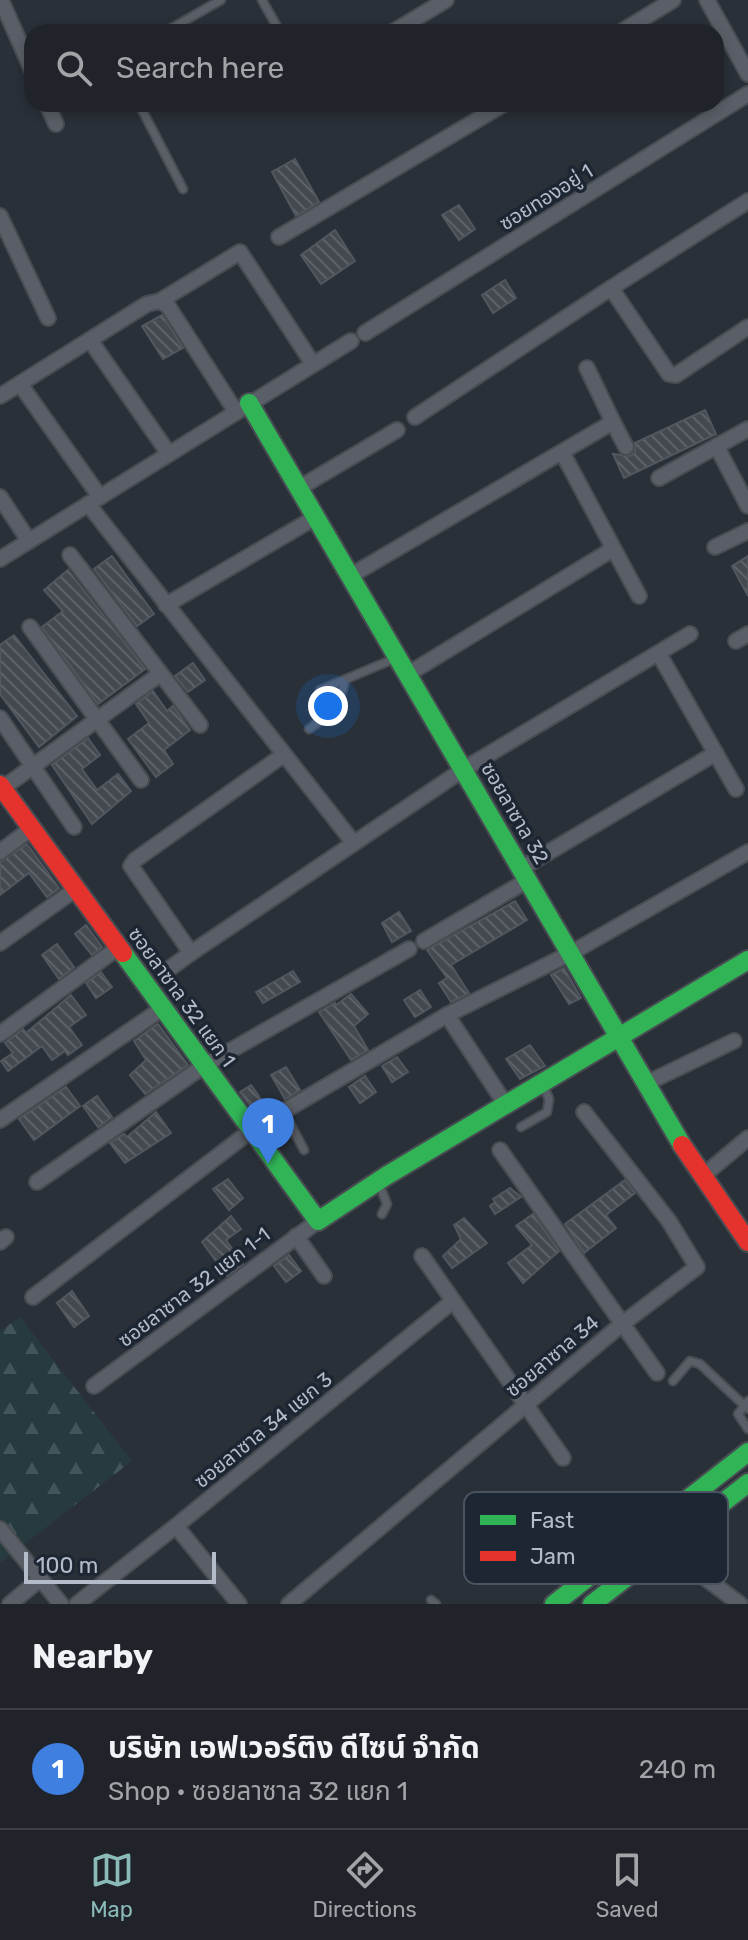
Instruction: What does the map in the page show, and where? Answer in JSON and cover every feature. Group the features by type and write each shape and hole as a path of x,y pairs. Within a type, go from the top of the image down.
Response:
{"street":[{"path":"1,0 24,52"},
{"path":"406,24 446,0"},
{"path":"634,24 673,0"},
{"path":"707,0 720,24"},
{"path":"724,31 748,74"},
{"name":"ซอยทองอยู่ 1","path":"724,109 748,94"},
{"path":"51,112 56,124"},
{"path":"279,237 490,112"},
{"name":"ซอยทองอยู่ 1","path":"365,333 719,112"},
{"path":"415,417 748,201"},
{"path":"0,216 48,318"},
{"path":"0,396 147,304 160,301 240,252 313,364"},
{"path":"611,288 669,374 676,375 748,327"},
{"path":"160,301 168,306 242,408"},
{"path":"90,340 169,454"},
{"path":"0,559 351,341"},
{"path":"587,368 626,447"},
{"path":"20,384 94,501 166,605 282,756 353,842"},
{"name":"ซอยลาซาล 32","path":"242,408 299,488 647,1083 748,1242"},
{"path":"350,576 613,422"},
{"path":"659,478 748,429"},
{"path":"299,488 397,430"},
{"path":"717,447 748,506"},
{"path":"563,454 639,596"},
{"path":"0,497 29,541"},
{"path":"166,605 316,517"},
{"path":"715,547 748,531"},
{"path":"408,674 613,549"},
{"path":"70,555 200,725"},
{"path":"30,627 141,780"},
{"path":"169,969 464,769 690,634"},
{"path":"659,654 736,789"},
{"path":"1,786 160,674"},
{"path":"0,718 74,827"},
{"path":"424,941 716,753"},
{"path":"191,953 131,866 135,860 282,756"},
{"name":"ซอยลาซาล 32 แยก 1","path":"1,786 318,1221"},
{"path":"0,852 32,828"},
{"path":"33,1297 252,1130 447,1015 571,953 748,852"},
{"path":"0,943 76,889"},
{"path":"0,1034 119,947"},
{"path":"37,1182 205,1065 409,949"},
{"path":"318,1221 378,1181 748,960"},
{"path":"0,1120 163,1008"},
{"path":"447,1015 506,1105"},
{"path":"647,1083 734,1041"},
{"name":"ซอยลาซาล 34","path":"289,1604 696,1265 669,1221 584,1112"},
{"path":"704,1175 748,1138"},
{"path":"500,1150 657,1373"},
{"name":"ซอยลาซาล 32 แยก 1-1","path":"94,1386 318,1221"},
{"path":"296,1236 324,1276"},
{"path":"422,1256 563,1458"},
{"name":"ซอยลาซาล 34 แยก 3","path":"77,1604 453,1301"},
{"path":"697,1492 748,1452"},
{"path":"728,1498 748,1483"},
{"path":"176,1526 239,1604"},
{"path":"0,1529 61,1604"},
{"path":"10,1604 40,1579"},
{"path":"554,1604 580,1584"},
{"path":"592,1604 617,1584"},
{"path":"713,1584 740,1604"}],"lane":[{"path":"179,24 221,0"},
{"path":"262,0 276,24"},
{"path":"143,112 183,189"},
{"path":"320,690 398,657"},
{"path":"309,729 329,715 338,704 345,680"},
{"path":"521,1127 547,1112 549,1099 543,1083"},
{"path":"284,1112 304,1150"},
{"path":"378,1181 387,1204 382,1214"},
{"path":"673,1381 690,1361 700,1364 747,1405 738,1414 748,1429"}],"green space":[{"path":"20,1317 132,1461 0,1563 0,1331"}],"building":[{"path":"295,159 319,202 296,216 272,172"},
{"path":"459,205 475,229 459,240 442,215"},
{"path":"335,230 355,261 321,284 301,255"},
{"path":"505,280 516,298 493,313 482,295"},
{"path":"162,315 183,348 163,359 142,326"},
{"path":"705,410 716,434 624,478 613,454 630,456 635,452 635,443"},
{"path":"112,556 154,614 137,626 94,569"},
{"path":"748,556 748,596 732,566"},
{"path":"68,570 145,669 98,704 42,627 63,611 44,590"},
{"path":"14,635 77,716 39,747 0,694 0,645"},
{"path":"193,663 205,680 188,692 175,676"},
{"path":"153,691 167,711 173,706 190,730 164,750 173,764 156,777 128,739 149,723 136,704"},
{"path":"88,738 100,755 82,769 97,790 118,774 131,791 92,824 52,765"},
{"path":"27,844 59,888 47,897 29,873 0,895 0,862"},
{"path":"515,901 527,920 451,965 469,993 451,1002 439,983 447,978 427,950"},
{"path":"399,912 411,931 392,942 382,923"},
{"path":"86,925 102,947 92,955 75,934"},
{"path":"57,944 74,967 59,979 42,955"},
{"path":"564,968 581,998 569,1004 551,975"},
{"path":"293,971 300,982 263,1003 256,992"},
{"path":"101,972 112,987 96,998 86,983"},
{"path":"420,990 431,1007 415,1017 404,1000"},
{"path":"351,994 368,1014 354,1026 368,1050 351,1060 319,1012"},
{"path":"71,995 86,1015 69,1027 82,1045 68,1055 65,1051 52,1060 42,1046 8,1071 1,1061 13,1053 5,1043 23,1029 26,1033"},
{"path":"158,1024 188,1065 145,1094 130,1075 146,1060 134,1041"},
{"path":"530,1045 545,1066 520,1079 506,1059"},
{"path":"397,1057 408,1072 392,1082 382,1066"},
{"path":"286,1067 300,1090 285,1099 271,1075"},
{"path":"365,1076 376,1092 360,1103 349,1087"},
{"path":"251,1085 268,1109 257,1115 240,1092"},
{"path":"66,1087 80,1106 34,1140 19,1119"},
{"path":"97,1096 112,1117 98,1127 83,1106"},
{"path":"156,1112 171,1133 125,1163 110,1143 124,1134 127,1137"},
{"path":"228,1179 243,1198 229,1210 213,1189"},
{"path":"625,1180 635,1193 606,1215 616,1228 584,1253 565,1224"},
{"path":"510,1188 521,1197 495,1214 490,1206 495,1202 493,1199"},
{"path":"533,1214 559,1251 523,1283 508,1263 532,1245 516,1226"},
{"path":"231,1216 241,1229 226,1240 243,1264 227,1276 202,1242"},
{"path":"464,1218 487,1243 452,1268 443,1256 461,1239 454,1225"},
{"path":"289,1255 301,1271 286,1282 274,1266"},
{"path":"72,1291 89,1316 74,1327 57,1303"}],"traffic: fast":[{"path":"249,403 682,1145"},
{"path":"123,953 318,1221 386,1176 748,960"},
{"path":"697,1492 748,1452"},
{"path":"728,1499 748,1483"},
{"path":"554,1604 580,1584"},
{"path":"592,1604 618,1584"}],"traffic: jam":[{"path":"0,785 123,953"},
{"path":"682,1145 748,1242"}],"place":[{"name":"บริษัท เอฟเวอร์ติง ดีไซน์ จำกัด","path":"268,1164"}]}
